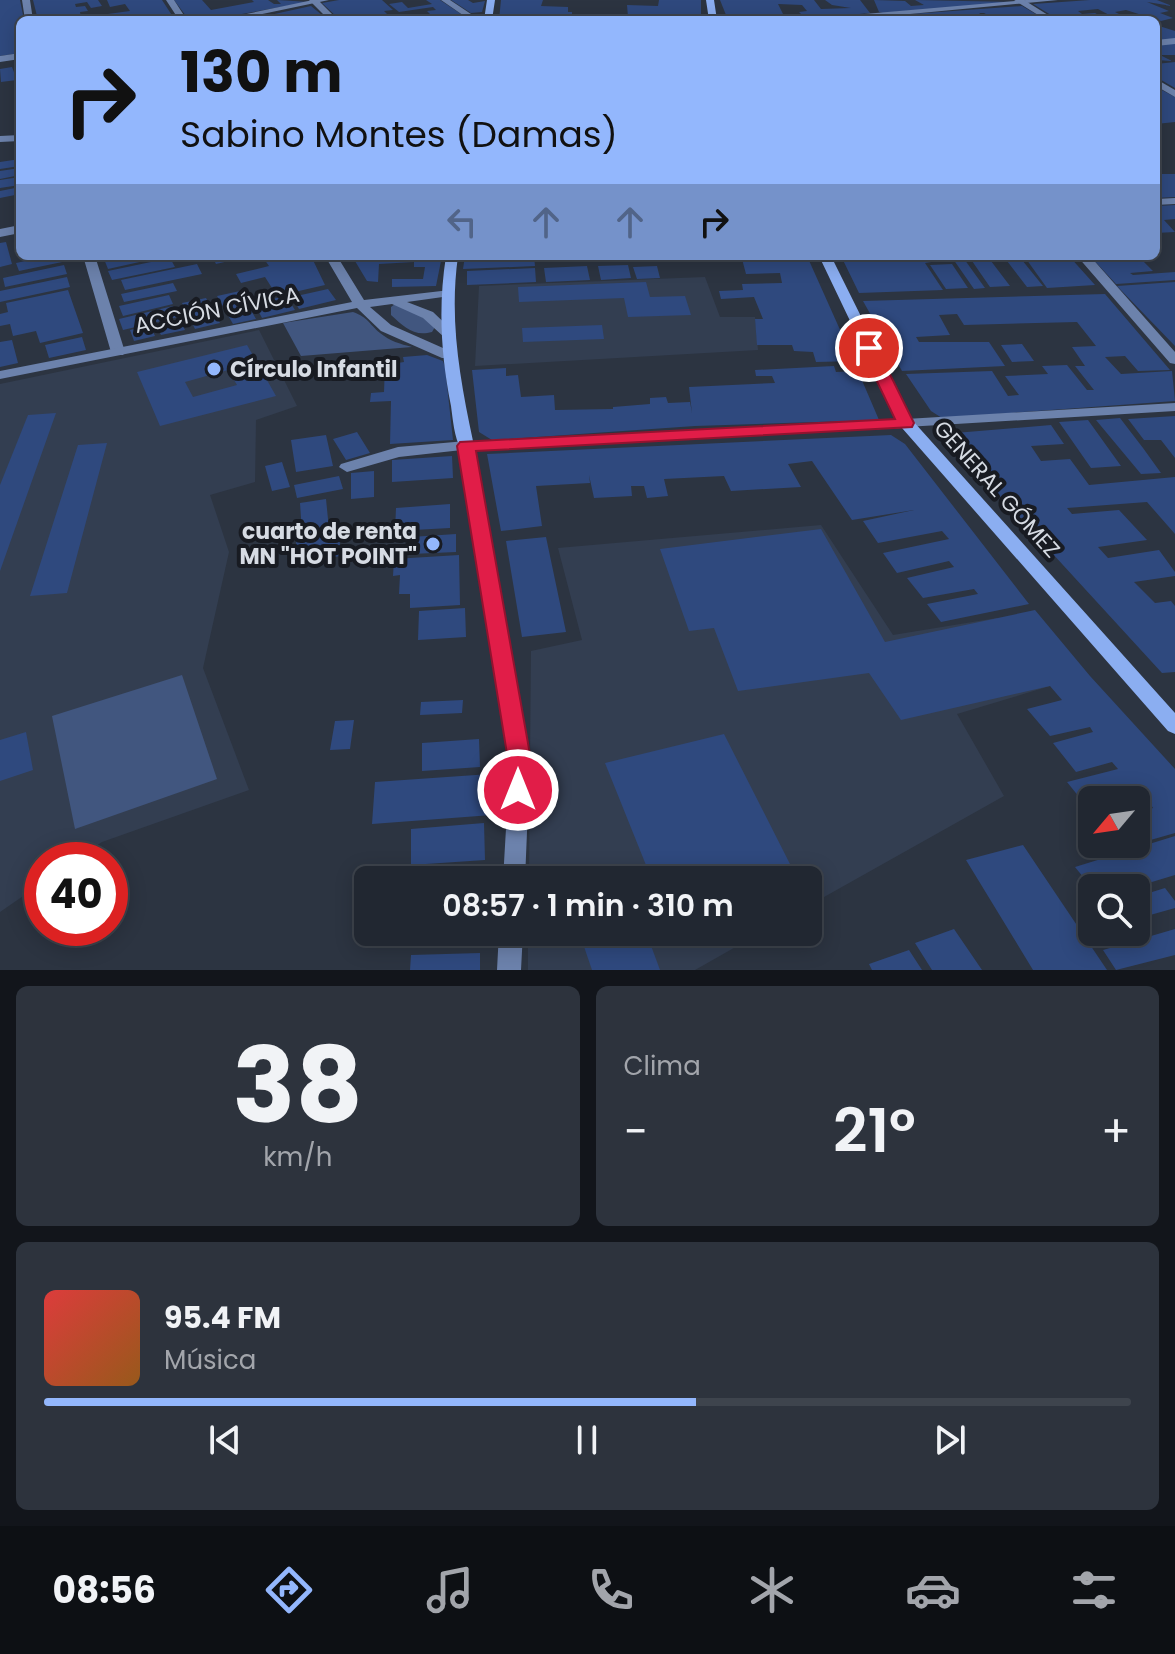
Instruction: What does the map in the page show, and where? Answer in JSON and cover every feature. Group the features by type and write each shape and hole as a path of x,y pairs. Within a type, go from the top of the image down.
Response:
{"main road":[{"path":"451,260 445,293 449,334 447,355 466,446 906,423"},
{"name":"GENERAL GÓMEZ","path":"827,260 906,423 1175,726"}],"street":[{"path":"445,0 470,16"},
{"path":"877,14 1054,0"},
{"path":"241,16 318,1"},
{"path":"1020,1 1045,16"},
{"path":"90,260 118,352"},
{"path":"333,260 360,304 386,328 447,355"},
{"path":"1087,260 1175,360"},
{"name":"ACCIÓN CÍVICA","path":"0,375 360,304 445,293"},
{"path":"393,301 409,304 428,315 449,334"},
{"path":"906,423 1175,407"},
{"path":"347,467 398,452 466,446 520,760 515,866"},
{"path":"509,970 510,946"}],"shaded area":[{"path":"705,277 720,317 755,317 758,350 475,366 479,286"},
{"path":"395,304 409,306 435,327 432,332 420,333 405,327 391,315 391,307"},
{"path":"353,312 388,338 412,347 301,356 283,323"},
{"path":"259,330 297,406 256,420 255,482 210,495 229,552 203,668 249,790 102,842 24,842 24,895 0,912 0,384"},
{"path":"821,525 893,635 997,618 1050,686 957,714 1004,796 822,898 822,866 529,866 531,651 582,640 558,548"},
{"path":"182,675 217,779 75,829 52,716"},
{"path":"528,946 737,946 695,970 528,970"}],"building":[{"path":"0,0 20,0 23,16 16,16 16,54 0,56"},
{"path":"33,0 98,0 102,6 91,8 87,2 75,4 76,7 85,6 88,11 80,12 81,16 37,16"},
{"path":"107,0 162,0 172,16 93,16 130,11 125,4 110,7"},
{"path":"174,0 202,0 211,10 254,2 252,0 268,0 274,4 281,4 277,0 309,2 230,16 186,16"},
{"path":"382,0 393,10 384,11 389,16 336,16 322,3"},
{"path":"426,0 440,0 464,16 425,16 430,14 427,11 436,10 433,7 399,12 389,4 402,2 408,8 432,4"},
{"path":"451,0 485,1 482,12 471,13"},
{"path":"501,0 543,0 541,6 568,7 568,12 572,12 572,15 499,16"},
{"path":"659,0 701,0 701,16 628,16 627,5 658,6"},
{"path":"720,0 814,0 821,9 851,8 832,5 825,0 860,0 870,13 803,16 799,12 807,11 802,5 778,4 784,16 726,16"},
{"path":"874,0 905,1 911,6 924,5 915,0 1013,2 883,13 879,12"},
{"path":"1157,0 1172,6 1147,2 1169,11 1160,13 1173,18 1161,21 1160,16 1145,16 1126,10 1115,12 1121,15 1111,16 1098,9 1078,11 1100,16 1052,16 1033,4"},
{"path":"311,6 323,16 265,16"},
{"path":"1022,6 1039,16 990,16 979,13 983,16 884,16"},
{"path":"1160,26 1175,31 1175,39 1160,41"},
{"path":"1175,43 1175,55 1160,55 1160,45"},
{"path":"1175,62 1175,88 1160,79 1160,64"},
{"path":"12,67 16,80 1,82 0,69"},
{"path":"1160,89 1175,97 1175,122 1160,124"},
{"path":"16,160 16,167 0,169 0,162"},
{"path":"16,169 16,176 0,179 0,171"},
{"path":"1160,174 1175,174 1175,197 1160,198"},
{"path":"16,178 16,186 0,188 0,180"},
{"path":"16,188 16,195 0,198 0,191"},
{"path":"1175,205 1175,219 1164,220 1175,232 1160,233 1160,206"},
{"path":"6,242 12,264 0,267 0,243"},
{"path":"31,260 67,261 19,271 16,263"},
{"path":"104,260 148,260 108,269"},
{"path":"160,260 171,260 175,267 112,280 108,271"},
{"path":"265,260 313,260 325,285 277,296 265,277 241,283 236,274 269,266"},
{"path":"354,260 441,260 436,286 392,287 392,279 423,279 425,267 414,267 414,262 379,264 378,282 367,281"},
{"path":"464,260 534,260 535,266 463,269"},
{"path":"742,260 809,260 854,361 816,362 813,352 794,351 792,345 757,345 755,319 763,319 754,297 721,299 719,291 743,290 742,284 782,283 780,273 746,274"},
{"path":"843,260 944,260 925,263 943,290 859,293"},
{"path":"954,260 965,260 985,288 974,289"},
{"path":"1022,260 1043,286 1027,287 1007,261"},
{"path":"1027,260 1073,260 1095,285 1047,288"},
{"path":"1094,260 1143,260 1119,261 1143,261 1153,271 1130,273 1133,275 1175,272 1175,280 1116,284"},
{"path":"972,261 991,261 1010,286 990,287"},
{"path":"197,264 202,274 125,290 121,280"},
{"path":"952,264 968,288 946,289 930,265"},
{"path":"64,265 67,274 5,287 3,278"},
{"path":"628,265 631,278 601,280 598,266"},
{"path":"587,266 590,280 546,282 544,268"},
{"path":"657,266 660,278 637,279 633,267"},
{"path":"535,268 536,282 467,285 467,271"},
{"path":"67,277 70,287 0,302 0,291"},
{"path":"646,282 650,297 685,296 691,315 628,317 624,298 519,302 518,287"},
{"path":"1175,282 1175,346 1117,286"},
{"path":"173,283 177,291 124,302 121,294"},
{"path":"328,289 336,300 299,309 292,297"},
{"path":"68,290 83,333 40,343 36,331 13,336 10,324 0,326 0,314 8,312 6,303"},
{"path":"240,291 256,319 233,324 217,296"},
{"path":"1105,294 1170,370 1138,371 1125,356 1105,357 1121,374 1172,371 1175,401 942,418 931,411 906,374 992,371 1008,396 1019,395 1005,376 1048,374 1042,366 1067,365 1087,390 1094,390 1075,366 1085,366 1072,347 1096,346 1077,322 964,325 957,314 939,315 950,335 916,337 919,342 989,342 1005,366 902,371 863,301"},
{"path":"169,295 173,304 123,316 119,306"},
{"path":"286,296 295,310 262,318 254,303"},
{"path":"206,298 220,323 195,329 182,303"},
{"path":"173,306 178,317 123,330 119,319"},
{"path":"180,320 185,330 161,335 156,325"},
{"path":"150,325 155,336 134,341 130,330"},
{"path":"602,325 604,339 523,342 522,328"},
{"path":"82,337 86,350 49,358 45,345"},
{"path":"12,340 18,363 0,367 0,342"},
{"path":"1022,344 1034,361 1012,362 1001,345"},
{"path":"247,345 276,396 160,426 137,372","holes":["228,370 237,385 193,397 185,382"]},
{"path":"427,355 443,361 445,367 453,440 390,444 391,401 370,402 371,393 384,392 385,365 404,362 403,357"},
{"path":"834,366 836,372 858,371 879,420 695,426 492,440 479,432 472,370 506,368 506,376 518,375 521,397 554,395 555,410 613,409 650,404 650,398 666,397 668,403 690,402 692,413 689,387 775,383 772,376 756,376 755,370"},
{"path":"56,413 0,571 0,485 28,415"},
{"path":"1175,416 1175,458 1161,440 1144,440 1128,419"},
{"path":"1120,418 1161,473 1141,474 1096,420"},
{"path":"1088,420 1121,466 1091,468 1059,422"},
{"path":"1051,425 1064,444 1031,446 1041,461 1070,459 1089,485 1175,477 1175,534 1147,502 1067,508 1072,514 1119,510 1147,540 1098,547 1108,558 1159,550 1175,572 1175,576 1134,582 1155,603 1171,601 1175,606 1175,672 1162,673 943,434"},
{"path":"357,432 370,453 346,460 333,439"},
{"path":"326,435 333,466 296,472 291,440"},
{"path":"891,435 905,444 1029,604 941,622 927,604 978,594 974,589 923,598 907,578 954,567 949,561 897,573 883,553 949,539 942,531 878,543 863,521 914,510 852,520 812,461 788,464 801,487 731,491 724,476 664,479 668,496 647,498 644,486 631,486 632,496 594,498 589,475 590,483 536,486 542,526 501,531 487,454"},
{"path":"107,443 67,593 30,596 78,445"},
{"path":"452,456 453,478 392,482 392,460"},
{"path":"282,462 290,487 272,491 265,466"},
{"path":"374,471 374,497 351,499 351,473"},
{"path":"339,476 343,489 297,498 294,485"},
{"path":"326,499 329,529 302,533 300,503"},
{"path":"450,504 450,528 395,531 396,508"},
{"path":"821,529 885,642 1035,610 1175,769 1175,833 1150,840 1150,809 1153,808 1150,786 1078,786 1078,796 1067,782 1118,769 1112,762 1076,772 1053,743 1093,732 1090,727 1050,736 1027,709 1062,700 1050,686 901,720 869,673 738,691 714,628 689,631 660,549"},
{"path":"339,534 341,556 297,562 296,539"},
{"name":"cuarto de renta MN \"HOT POINT\"","path":"456,534 456,552 411,554 411,537"},
{"path":"546,537 566,632 522,637 506,541"},
{"path":"459,555 460,605 410,608 410,594 399,594 400,575 393,576 394,559"},
{"path":"465,608 466,637 418,640 419,611"},
{"path":"463,700 462,713 420,715 421,702"},
{"path":"354,720 350,749 330,750 335,721"},
{"path":"26,732 33,770 0,781 0,740"},
{"path":"724,734 790,864 646,866 605,763"},
{"path":"479,739 480,767 422,771 422,743"},
{"path":"490,774 492,815 372,824 375,782"},
{"path":"484,823 485,860 411,865 411,829"},
{"path":"1175,836 1175,875 1150,883 1150,874 1081,874 1075,867 1104,858 1150,858 1150,844"},
{"path":"1023,845 1078,927 1078,946 1091,946 1107,970 1033,970 966,860"},
{"path":"1165,888 1175,901 1175,908 1150,915 1150,893"},
{"path":"954,929 982,970 932,970 915,943"},
{"path":"1175,929 1175,955 1116,970 1103,950 1117,946 1150,946 1150,936"},
{"path":"584,946 651,946 660,970 592,970"},
{"path":"909,950 922,970 872,970 869,964"},
{"path":"480,953 480,970 410,970 411,955"}],"place":[{"name":"Círculo Infantil","path":"214,369"},
{"name":"cuarto de renta MN \"HOT POINT\"","path":"433,544"}],"route":[{"path":"518,790 520,760 466,446 906,423 869,348"}]}
